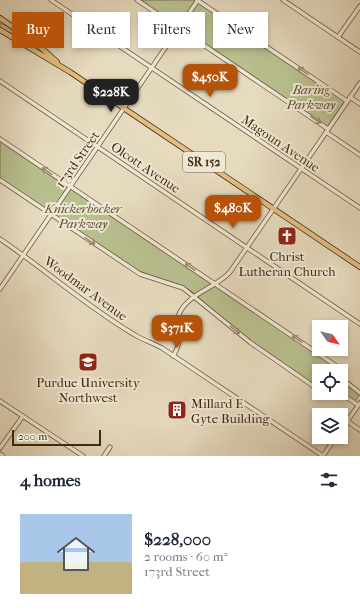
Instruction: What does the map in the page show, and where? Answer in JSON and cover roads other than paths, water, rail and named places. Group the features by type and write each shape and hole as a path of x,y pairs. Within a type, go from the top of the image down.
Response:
{"main road":[{"name":"SR 152","path":"0,18 12,27"},
{"name":"SR 152","path":"0,30 12,38"},
{"name":"SR 152","path":"28,48 59,64 360,267"},
{"name":"SR 152","path":"41,48 59,64"},
{"path":"37,53 41,48"}],"street":[{"name":"Magoun Avenue","path":"51,0 360,208"},
{"path":"137,0 155,12"},
{"name":"173rd Street","path":"190,12 198,0"},
{"path":"198,0 349,99 360,104"},
{"path":"284,0 360,52"},
{"path":"338,37 360,6"},
{"path":"205,46 360,155"},
{"name":"173rd Street","path":"0,289 166,48"},
{"name":"Olcott Avenue","path":"0,81 360,324"},
{"path":"173,356 180,344 177,322 180,313 195,296 216,284 230,272 360,82"},
{"path":"0,139 335,364"},
{"path":"0,180 140,274 179,286 195,296 251,343 312,385"},
{"name":"Woodmar Avenue","path":"0,239 62,286 134,335 157,345 323,456"},
{"path":"348,384 360,393"},
{"path":"348,398 359,404 348,420"},
{"path":"0,401 82,456"},
{"path":"0,448 22,416"},
{"path":"348,422 360,430"},
{"path":"323,456 331,444"},
{"path":"104,456 110,448"}],"place":[{"name":"Christ Lutheran Church","path":"287,236"},
{"name":"Purdue University Northwest","path":"88,362"},
{"name":"Millard E Gyte Building","path":"177,410"}],"park label":[{"name":"Baring Parkway","path":"311,96"},
{"name":"Knickerbocker Parkway","path":"83,216"}]}
